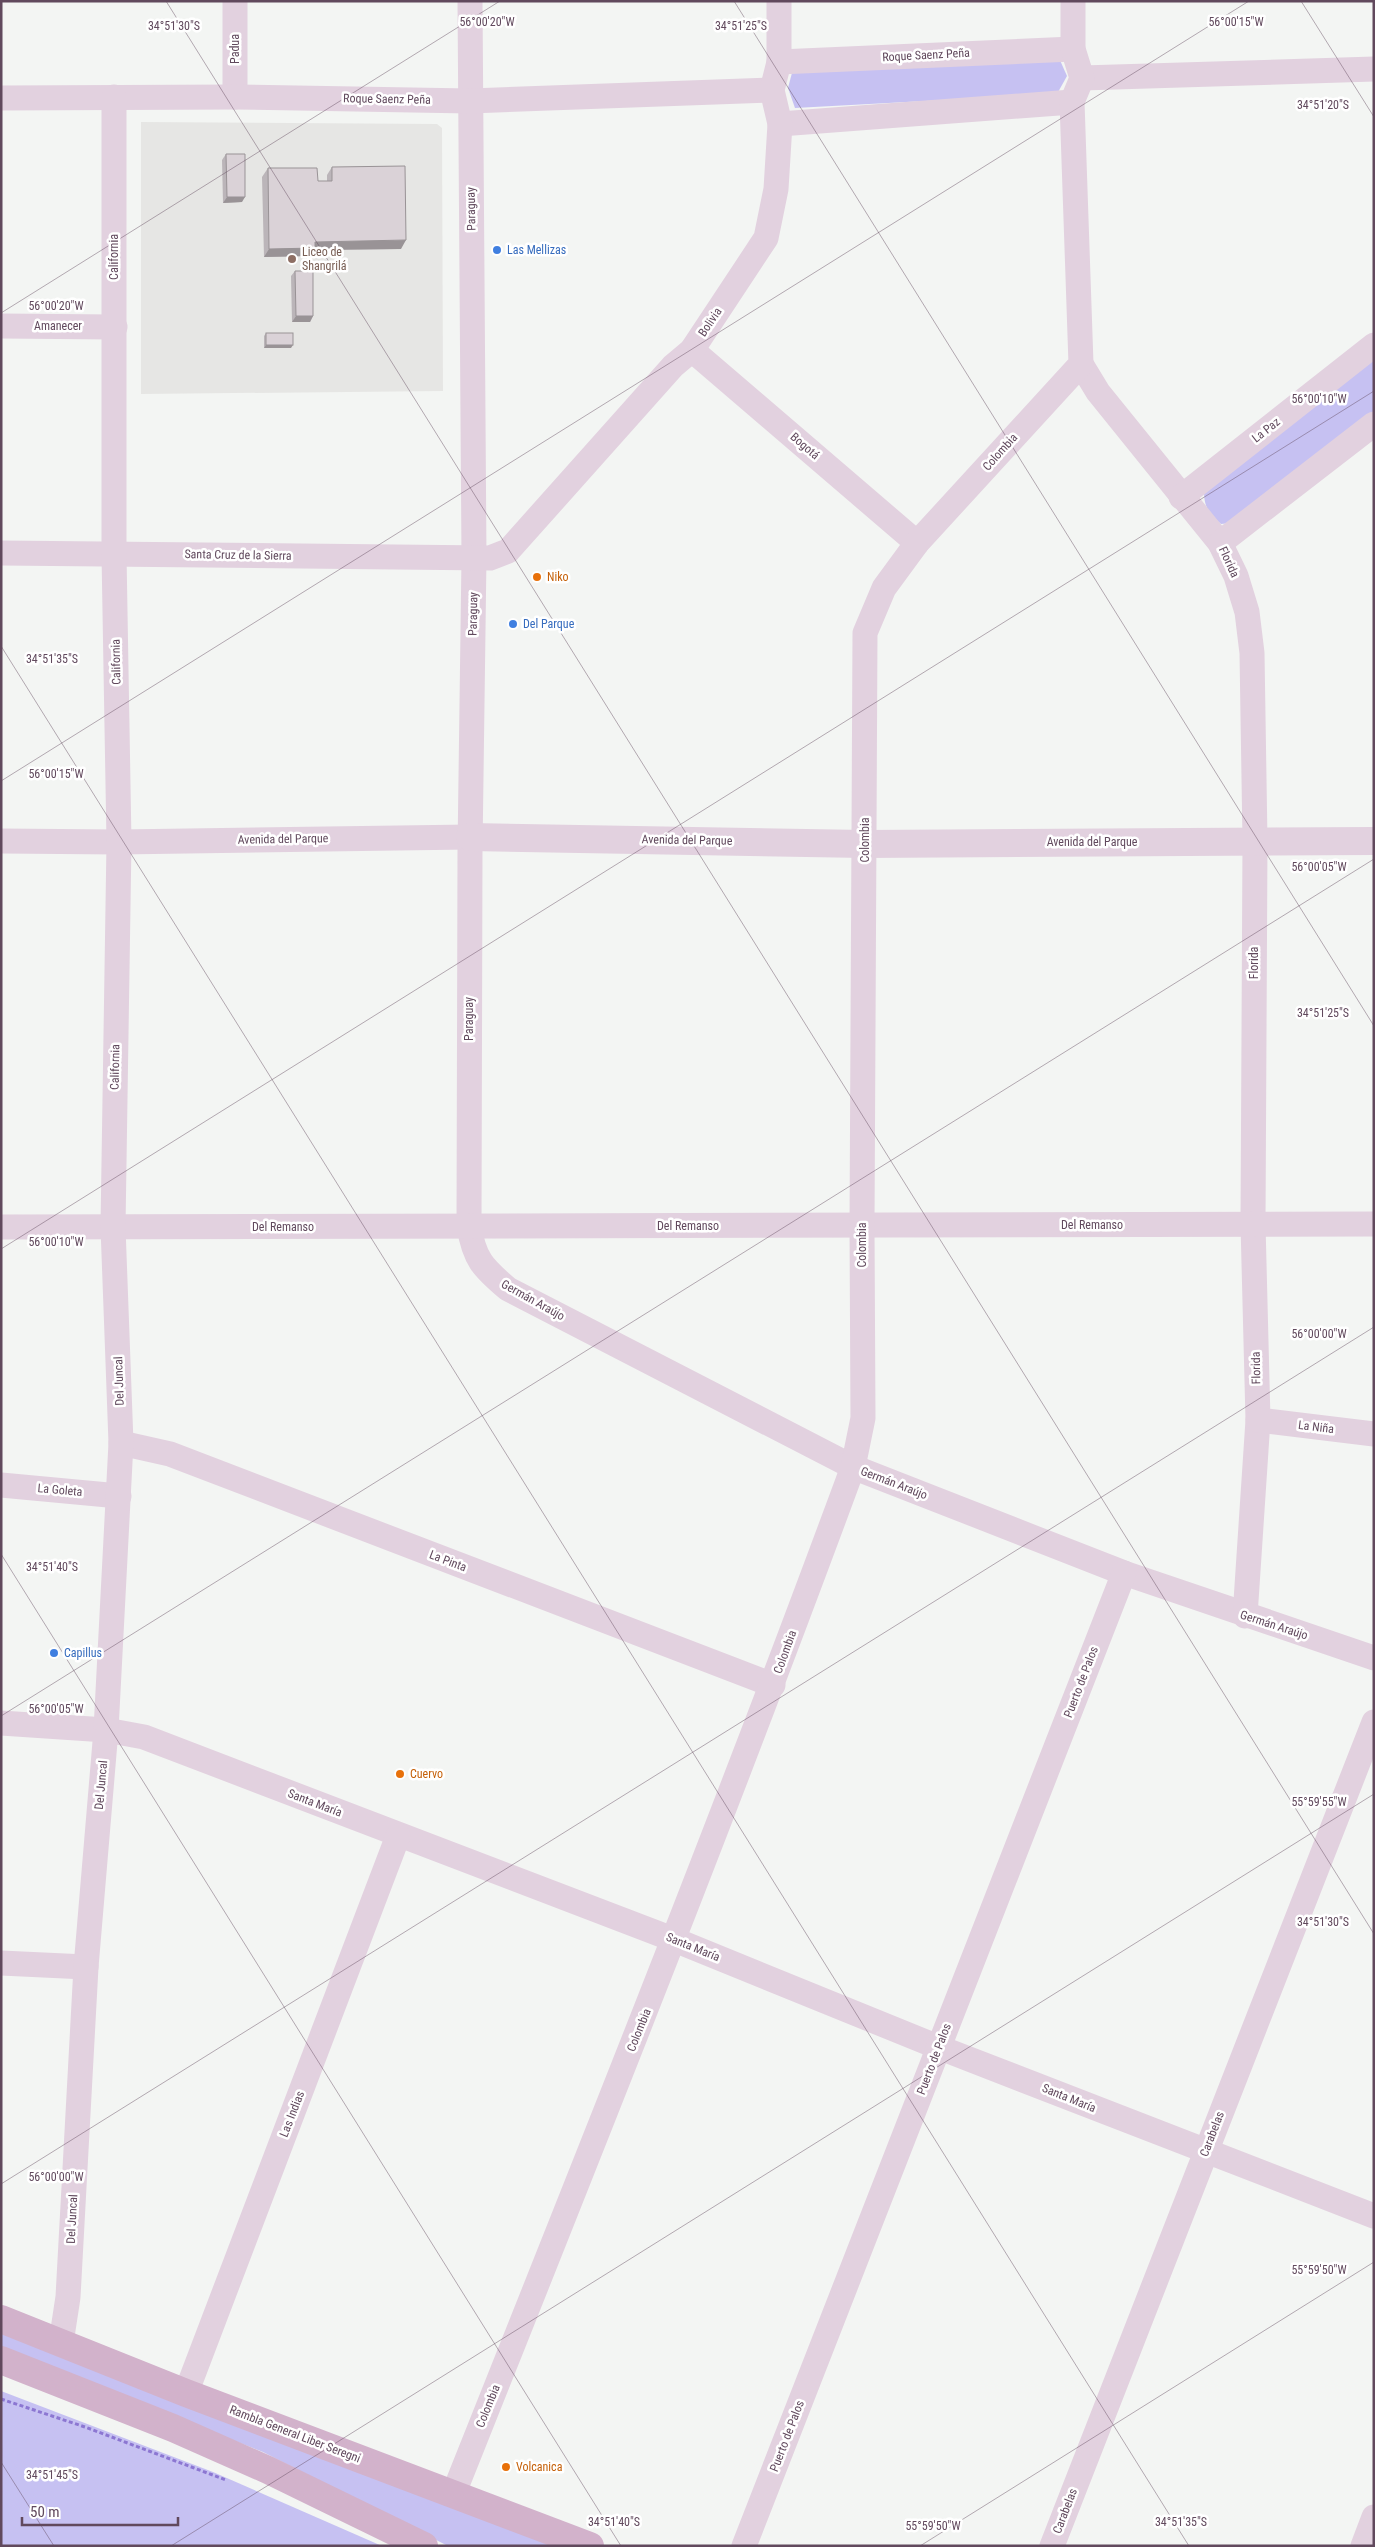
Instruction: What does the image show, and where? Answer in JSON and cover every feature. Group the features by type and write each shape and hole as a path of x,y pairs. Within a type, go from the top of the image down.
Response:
{"main road":[{"name":"Rambla General Liber Seregni","path":"1,2319 452,2495 590,2546"},
{"path":"1,2360 173,2428 234,2455 424,2546"}],"street":[{"name":"Padua","path":"235,1 235,96"},
{"name":"Paraguay","path":"469,1226 470,837 474,557 470,1"},
{"name":"Bolivia","path":"474,557 490,558 508,552 673,366 692,350 766,238 776,190 780,124 772,90 779,62 779,1"},
{"path":"1073,1 1073,49 1082,78 1072,102 1081,364"},
{"name":"Roque Saenz Peña","path":"779,62 1073,49"},
{"path":"1082,78 1374,70"},
{"name":"Roque Saenz Peña","path":"1,98 235,96 470,100 772,90"},
{"name":"California","path":"113,1227 119,842 114,554 114,98"},
{"path":"780,124 1072,102"},
{"name":"Amanecer","path":"1,326 115,326"},
{"name":"La Paz","path":"1182,496 1374,345"},
{"name":"Bogotá","path":"692,350 918,543"},
{"name":"Florida","path":"1081,364 1098,392 1220,543 1236,576 1247,612 1252,653 1255,841 1253,1224 1258,1420 1245,1616"},
{"name":"Colombia","path":"452,2495 675,1940 854,1467 863,1418 862,1227 866,633 884,588 918,543 1081,364"},
{"path":"1220,543 1374,424"},
{"name":"Santa Cruz de la Sierra","path":"1,553 474,557"},
{"name":"Avenida del Parque","path":"1,841 119,842 470,837 866,844 1374,841"},
{"name":"Del Remanso","path":"1,1227 862,1227 1374,1224"},
{"name":"Germán Araújo","path":"469,1226 472,1245 478,1262 508,1289 854,1467 1124,1572 1245,1616 1374,1658"},
{"name":"Del Juncal","path":"60,2342 68,2297 86,1967 106,1730 119,1496 121,1443 113,1227"},
{"name":"La Niña","path":"1258,1420 1374,1434"},
{"name":"La Pinta","path":"121,1443 170,1454 773,1685"},
{"name":"La Goleta","path":"1,1484 119,1496"},
{"name":"Puerto de Palos","path":"744,2546 1124,1572"},
{"name":"Carabelas","path":"1052,2546 1374,1722"},
{"name":"Santa María","path":"1,1723 106,1730 144,1737 398,1836 675,1940 1205,2152 1374,2216"},
{"name":"Las Indias","path":"186,2392 398,1836"},
{"path":"1,1963 86,1967"},
{"path":"1363,2546 1374,2517"}],"path":[{"path":"1,2399 85,2427 229,2481"}],"shaded area":[{"path":"1059,58 1067,76 1057,94 795,108 788,88 793,69"},
{"name":"Liceo de Shangrilá","path":"141,122 437,124 442,128 443,391 141,394"},
{"path":"1374,357 1374,414 1231,523 1221,524 1206,506 1204,491"},
{"path":"1,2332 555,2546 448,2546 263,2452 1,2348"},
{"path":"1,2391 213,2472 382,2546 1,2546"}],"building":[{"path":"226,154 245,154 245,197 227,197"},
{"path":"405,166 406,240 315,242 315,248 269,249 268,168 317,168 318,181 332,181 332,167"},
{"path":"295,271 313,271 313,316 296,316"},
{"path":"266,333 293,333 293,345 266,345"}],"place":[{"name":"Las Mellizas","path":"497,250"},
{"name":"Liceo de Shangrilá","path":"292,259"},
{"name":"Niko","path":"537,577"},
{"name":"Del Parque","path":"513,624"},
{"name":"Capillus","path":"54,1653"},
{"name":"Cuervo","path":"400,1774"},
{"name":"Volcanica","path":"506,2467"}]}
